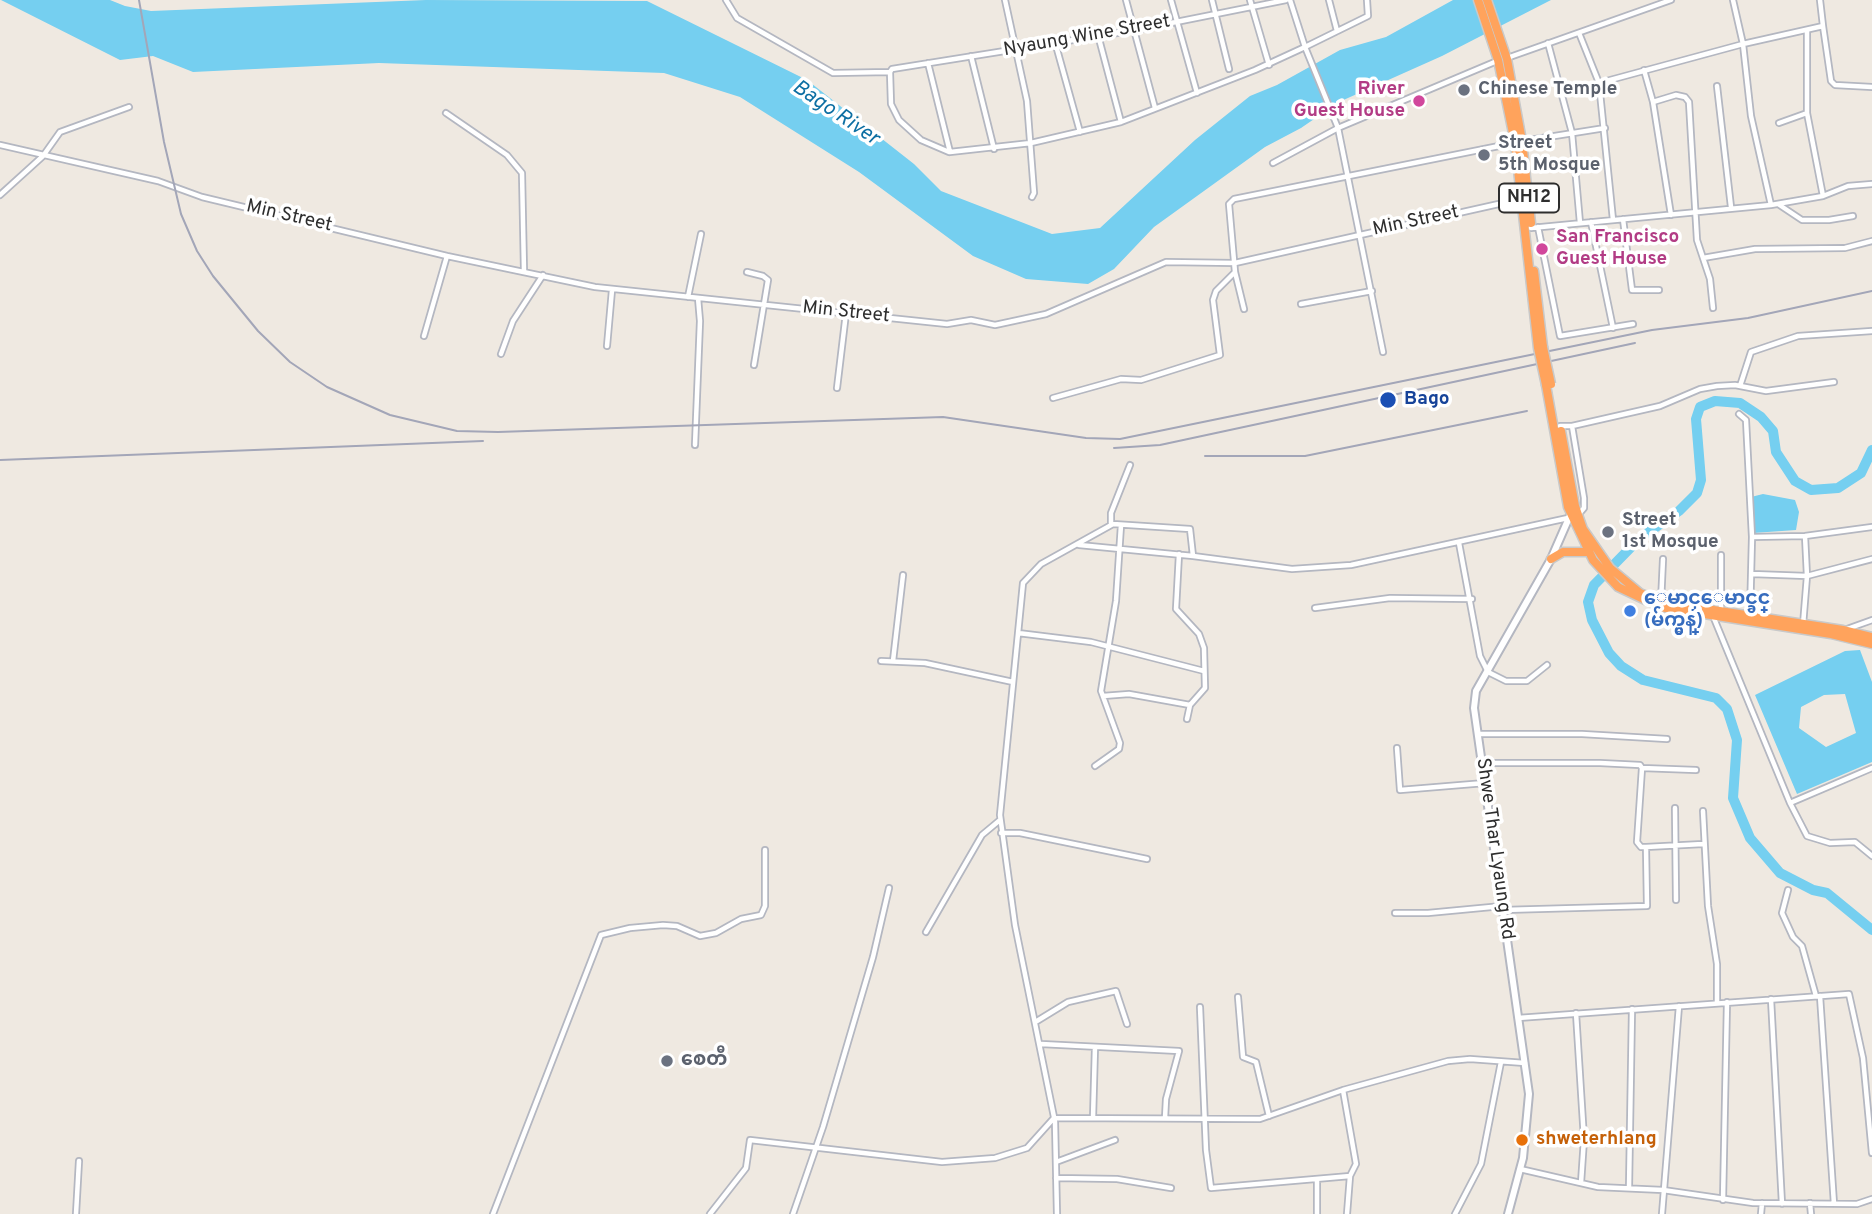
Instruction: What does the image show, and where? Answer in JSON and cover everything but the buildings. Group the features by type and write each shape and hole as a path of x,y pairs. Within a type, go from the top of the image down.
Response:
{"highway":[{"name":"NH12","path":"1478,0 1501,55"},
{"name":"NH12","path":"1487,0 1519,142 1532,317 1573,515 1589,552 1621,584 1660,607 1802,627 1843,630 1872,638"},
{"name":"NH12","path":"1525,198 1535,227 1540,347"},
{"name":"NH12","path":"1548,385 1560,426 1573,515 1607,571"},
{"path":"1551,559 1563,552 1589,552"},
{"name":"NH12","path":"1621,584 1661,601 1717,614 1750,616 1872,644"}],"street":[{"name":"Nyaung Wine Street","path":"726,0 737,18 825,71 890,72 928,63 1136,30 1288,0"},
{"path":"1005,0 1013,50 1027,101 1032,197"},
{"path":"1126,0 1155,108"},
{"path":"1171,0 1197,93"},
{"path":"1212,0 1228,69"},
{"path":"1250,0 1269,65"},
{"path":"1288,0 1338,128 1383,352"},
{"path":"1329,0 1337,31"},
{"path":"890,72 891,104 899,120 921,140 950,152 993,149 1121,122 1269,65 1368,16 1367,0"},
{"path":"1273,163 1284,154 1323,139 1338,128 1501,55 1579,33 1671,0"},
{"path":"1733,0 1743,44 1751,116 1774,204 1802,220 1829,220 1853,216"},
{"path":"1820,0 1830,82 1835,85 1872,87"},
{"path":"1599,83 1743,44 1823,26"},
{"path":"1807,30 1807,113 1823,196"},
{"path":"1579,33 1599,83 1613,220"},
{"path":"1098,35 1121,122"},
{"path":"1055,42 1080,132"},
{"path":"1548,43 1572,133 1580,223"},
{"path":"971,56 993,149"},
{"path":"928,63 950,152"},
{"path":"1644,70 1653,102 1671,215"},
{"path":"1717,86 1731,207"},
{"path":"1653,102 1676,95 1685,97 1689,102 1697,240 1710,279 1713,308"},
{"path":"0,195 43,156 60,132 129,107"},
{"path":"446,113 507,155 522,173 524,271"},
{"path":"1779,123 1807,113"},
{"path":"1244,310 1234,272 1229,204 1234,199 1349,174 1605,128"},
{"name":"Min Street","path":"0,145 158,181 202,197 447,256 612,290 947,324 971,320 995,325 1046,314 1166,262 1235,263 1525,198"},
{"path":"1633,324 1560,336 1535,227 1774,204 1823,196 1848,186 1872,184"},
{"path":"1623,219 1632,290 1659,290"},
{"path":"1591,222 1613,328"},
{"path":"688,297 701,234"},
{"path":"1703,258 1755,249 1845,248 1872,240"},
{"path":"424,336 447,256"},
{"path":"747,272 767,278 754,365"},
{"path":"1054,398 1121,379 1141,380 1218,357 1221,352 1214,294 1234,272"},
{"path":"501,354 513,321 542,275"},
{"path":"607,346 612,290"},
{"path":"1301,304 1372,292"},
{"path":"695,445 700,321 698,298"},
{"path":"837,388 846,313"},
{"path":"1740,386 1751,352 1798,336 1872,331"},
{"path":"1560,426 1572,426 1660,406 1700,389 1740,386 1766,391 1834,382"},
{"path":"1740,414 1745,420 1752,537 1750,616"},
{"path":"1078,545 1179,554 1292,569 1351,565 1459,543 1573,515 1584,508 1572,426"},
{"path":"1111,525 1111,513 1130,465"},
{"name":"Shwe Thar Lyaung Rd","path":"1508,1214 1520,1169 1527,1125 1525,1063 1474,708 1476,691 1573,515"},
{"path":"1057,1214 1054,1118 1037,1021 1015,925 1000,820 1023,583 1041,564 1111,525 1190,529 1193,556"},
{"path":"1095,766 1119,749 1120,743 1103,696 1102,680 1121,525"},
{"path":"1752,537 1805,536 1872,527"},
{"path":"1802,627 1807,576 1805,536"},
{"path":"1459,543 1472,599 1480,656 1488,672 1506,681 1527,681 1547,665"},
{"path":"1179,554 1176,609 1199,634 1204,648 1205,688 1190,705 1186,719"},
{"path":"1721,555 1717,614 1790,803 1807,836 1830,843 1855,842 1872,856"},
{"path":"1661,601 1663,559"},
{"path":"1752,574 1807,576 1872,559"},
{"path":"893,661 903,575"},
{"path":"1315,608 1390,598 1472,599"},
{"path":"1843,630 1872,620"},
{"path":"1018,633 1108,646 1204,671"},
{"path":"881,661 954,668 1013,682"},
{"path":"1103,696 1129,694 1190,705"},
{"path":"1478,734 1582,734 1667,739"},
{"path":"1397,748 1400,790 1485,783"},
{"path":"1482,763 1600,763 1696,770"},
{"path":"1642,768 1637,842 1646,847 1703,844"},
{"path":"1790,803 1872,768"},
{"path":"1675,808 1676,900"},
{"path":"1703,811 1703,844 1717,964 1717,1003"},
{"path":"926,932 982,835 1000,820"},
{"path":"1001,833 1020,833 1147,859"},
{"path":"1395,913 1502,908 1643,908 1647,906 1646,847"},
{"path":"493,1214 601,935 663,925 677,926 699,936 716,933 741,919 761,915 765,905 765,850"},
{"path":"793,1214 873,957 888,888"},
{"path":"1788,890 1782,913 1793,937 1802,946 1818,996 1834,1205"},
{"path":"1037,1021 1068,1002 1116,991 1127,1024"},
{"path":"1518,1018 1849,993 1863,1058 1872,1153"},
{"path":"1238,997 1243,1058 1256,1062 1269,1116"},
{"path":"1771,999 1782,1204"},
{"path":"1723,1199 1727,1002"},
{"path":"1662,1214 1679,1006"},
{"path":"1200,1007 1207,1119 1206,1150 1211,1188 1350,1176"},
{"path":"1629,1188 1632,1009"},
{"path":"1576,1013 1584,1139 1581,1183"},
{"path":"1041,1044 1180,1051 1166,1099 1165,1118"},
{"path":"1093,1118 1095,1047"},
{"path":"710,1214 746,1168 751,1140 815,1150 822,1147 942,1162 995,1158 1027,1148 1054,1118 1260,1119 1343,1090 1448,1061 1470,1059 1525,1063"},
{"path":"1455,1214 1481,1164 1501,1062"},
{"path":"1343,1090 1356,1164 1350,1176 1347,1214"},
{"path":"1056,1162 1115,1140"},
{"path":"76,1214 79,1161"},
{"path":"1520,1169 1581,1183 1762,1203 1834,1205 1857,1204 1872,1199"},
{"path":"1056,1178 1117,1179 1171,1188"},
{"path":"1317,1179 1317,1214"},
{"path":"1761,1214 1762,1203"},
{"path":"1810,1203 1811,1214"}],"water":[{"name":"Bago River","path":"1,0 110,0 151,11 426,0 647,1 807,80 914,164 941,191 1052,234 1100,228 1195,140 1250,96 1277,85 1340,50 1386,37 1453,0 1551,0 1442,56 1339,102 1301,128 1265,147 1154,227 1114,269 1088,284 1026,279 973,256 859,172 740,97 664,73 379,63 193,72 153,56 120,60"},
{"path":"1763,494 1795,500 1799,512 1796,530 1753,533 1751,497"},
{"path":"1860,650 1872,682 1872,762 1797,794 1755,695 1845,651","holes":["1845,694 1856,733 1826,747 1799,728 1801,707 1824,695"]}],"waterway":[{"path":"1872,450 1861,473 1838,488 1811,490 1795,481 1776,452 1773,431 1761,417 1740,403 1715,401 1700,407 1696,419 1701,480 1697,493 1679,511 1639,539 1594,585 1588,602 1592,620 1609,653 1621,666 1643,680 1716,698 1727,709 1737,740 1733,798 1750,838 1780,873 1813,890 1827,893 1872,930"}],"railway":[{"path":"139,0 164,142 181,214 197,251 213,276 258,331 290,362 327,387 390,415 457,431 498,432 943,417 1086,438 1120,439 1652,330 1748,318 1872,291"},
{"path":"1114,448 1160,445 1635,343"},
{"path":"1205,456 1305,456 1527,411"},
{"path":"0,460 483,441"}],"place":[{"name":"Chinese Temple","path":"1464,90"},
{"name":"River Guest House","path":"1419,101"},
{"name":"Street 5th Mosque","path":"1484,155"},
{"name":"San Francisco Guest House","path":"1542,249"},
{"name":"Bago","path":"1388,400"},
{"name":"Street 1st Mosque","path":"1608,532"},
{"name":"ေမာင္ေမာင္ခင္ (မ်က္မွန္)","path":"1630,611"},
{"name":"စေတီ","path":"667,1061"},
{"name":"shweterhlang","path":"1522,1140"}]}
